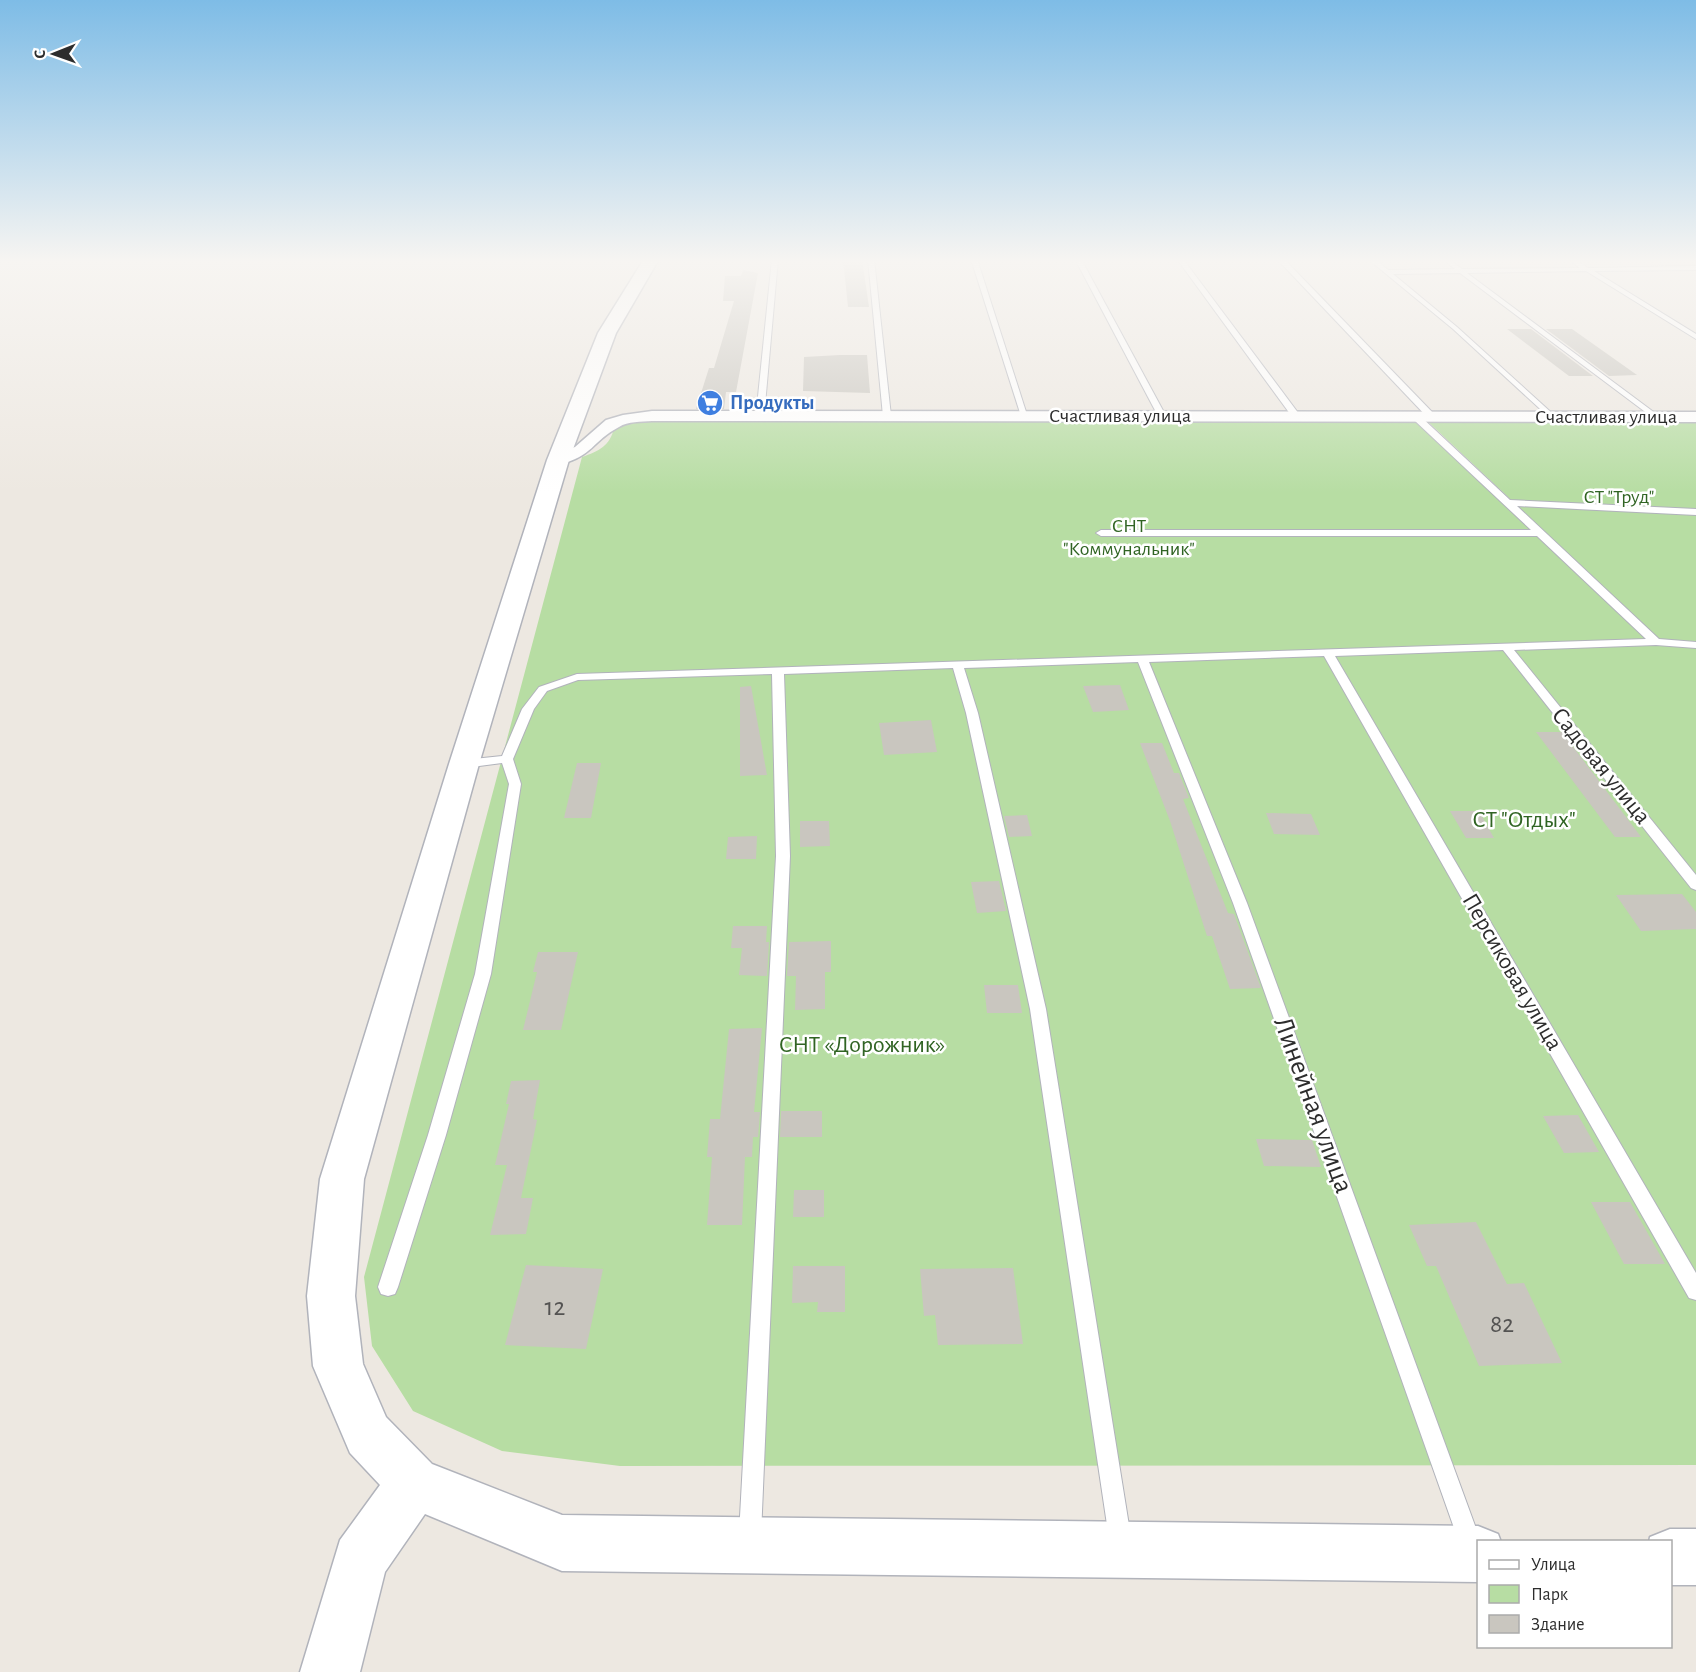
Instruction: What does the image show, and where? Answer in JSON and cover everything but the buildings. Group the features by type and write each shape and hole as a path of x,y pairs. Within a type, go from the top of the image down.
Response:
{"main road":[{"path":"605,337 558,460 464,764 342,1179 332,1296 338,1366 368,1435 414,1483 562,1543 1477,1554"},
{"path":"330,1672 360,1560 414,1483"},
{"path":"1672,1557 1696,1557"}],"street":[{"name":"Счастливая улица","path":"558,460 587,449 608,426 628,418 760,416 1696,417"}],"lane":[{"path":"760,416 768,337"},
{"path":"879,337 887,416"},
{"path":"999,337 1025,416"},
{"path":"1120,337 1162,416"},
{"path":"1238,337 1296,416"},
{"path":"1351,337 1424,417 1508,503 1656,642"},
{"path":"1465,337 1551,417"},
{"path":"1549,337 1656,418"},
{"path":"1508,503 1696,512"},
{"path":"1101,533 1540,532"},
{"path":"388,1287 437,1135 483,974 515,784 507,759 528,709 543,689 577,677 1656,642 1690,644 1696,655"},
{"name":"Садовая улица","path":"1506,647 1696,885"},
{"name":"Персиковая улица","path":"1328,652 1696,1291"},
{"name":"Линейная улица","path":"1142,658 1240,903 1477,1554"},
{"path":"957,664 972,713 1038,1010 1122,1550"},
{"path":"750,1546 783,856 778,670"},
{"path":"464,764 507,759"}],"green space":[{"name":"СНТ «Дорожник»","path":"1416,417 1656,642 1696,645 1696,1465 620,1466 502,1451 413,1411 372,1346 364,1277 582,457 607,444 614,428 624,421 655,419"},
{"name":"СТ \"Труд\"","path":"1424,418 1696,422 1696,642 1660,640"}],"place":[{"name":"Продукты","path":"710,403"}],"park label":[{"name":"СНТ \"Коммунальник\"","path":"1129,538"},
{"name":"СТ \"Отдых\"","path":"1524,820"}]}
